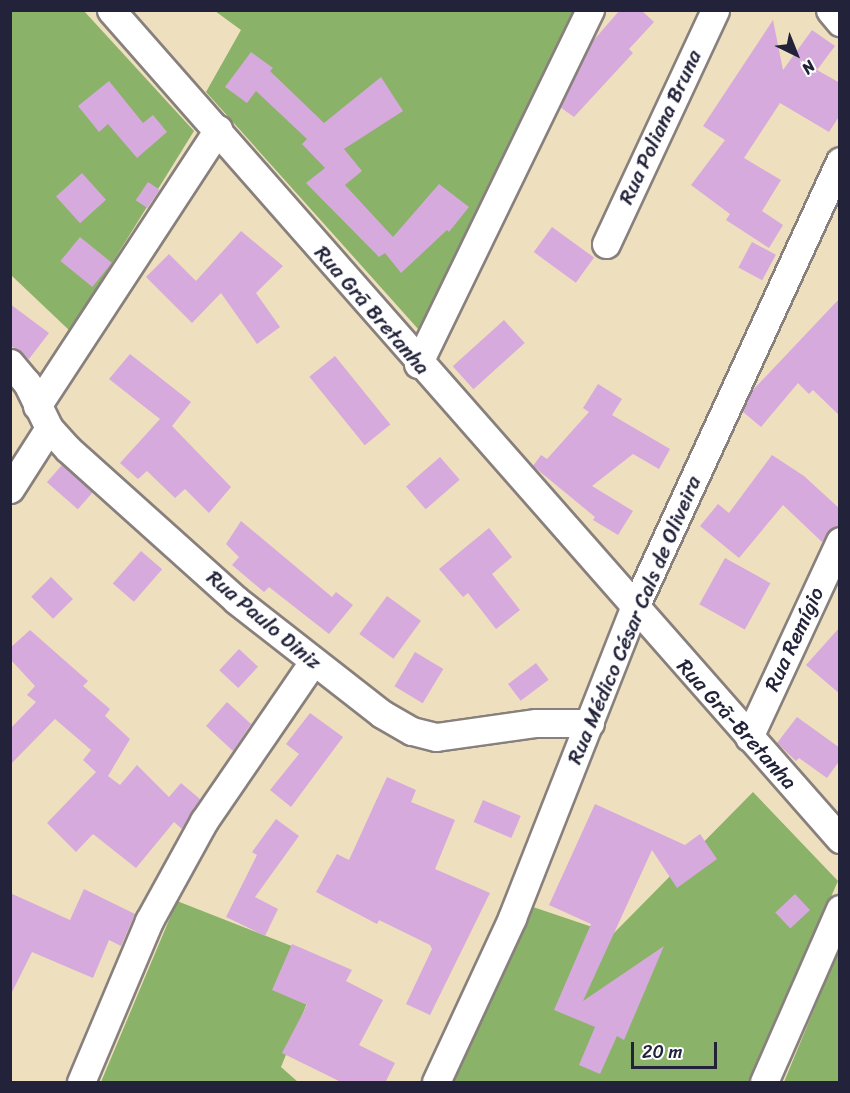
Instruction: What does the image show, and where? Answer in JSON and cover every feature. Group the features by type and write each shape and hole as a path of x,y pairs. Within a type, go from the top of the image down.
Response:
{"street":[{"name":"Rua Grã Bretanha","path":"111,10 218,129 418,364 634,609"},
{"path":"418,364 590,10"},
{"name":"Rua Poliana Bruna","path":"606,244 715,10"},
{"path":"830,10 840,22"},
{"path":"10,489 43,417 218,129"},
{"name":"Rua Médico César Cals de Oliveira","path":"436,1083 512,918 634,609 840,161"},
{"name":"Rua Paulo Diniz","path":"10,363 27,383 43,417 236,600 382,714 412,731 436,737 536,723 590,723"},
{"name":"Rua Remígio","path":"749,737 840,541"},
{"name":"Rua Grã-Bretanha","path":"634,609 840,839"},
{"path":"81,1083 149,921 204,821 313,662"},
{"path":"764,1083 840,909"}],"green space":[{"path":"10,11 84,11 194,131 70,331 11,275"},
{"path":"215,11 573,11 419,330 206,92 241,30"},
{"path":"753,792 838,881 749,1082 453,1082 533,907 613,934"},
{"path":"177,901 325,959 281,1067 298,1082 101,1082"},
{"path":"839,949 839,1082 784,1082"}],"building":[{"path":"620,10 641,10 654,22 629,49 633,53 574,117 560,107 592,42"},
{"path":"773,20 783,70 812,30 835,46 817,70 840,83 840,115 829,132 780,103 744,158 781,180 762,211 783,225 769,248 726,220 730,214 691,185 725,140 703,126"},
{"path":"251,52 273,68 270,71 324,123 381,77 403,111 344,149 362,171 345,185 393,237 439,184 469,207 449,232 447,230 401,273 385,253 379,257 306,183 325,168 302,144 307,139 256,91 247,103 225,87"},
{"path":"109,81 143,123 153,115 167,132 137,158 108,124 99,132 78,106"},
{"path":"82,173 106,200 80,223 56,196"},
{"path":"148,182 160,190 147,208 136,200"},
{"path":"552,227 594,258 576,283 534,252"},
{"path":"241,231 283,266 256,293 280,327 257,344 221,293 192,323 146,277 169,254 196,281"},
{"path":"80,237 112,263 92,287 60,261"},
{"path":"752,242 776,255 762,280 738,268"},
{"path":"840,298 840,416 813,390 809,394 798,383 761,427 742,411 752,391"},
{"path":"10,304 49,333 29,359 10,345"},
{"path":"504,320 525,343 473,389 453,366"},
{"path":"130,354 191,402 172,426 231,487 209,513 185,489 175,498 147,471 138,479 120,463 160,419 109,379"},
{"path":"335,356 390,424 365,445 309,377"},
{"path":"598,384 622,399 612,415 670,449 659,469 633,454 592,486 633,511 618,535 593,520 595,517 533,466 541,455 547,459 589,412 583,408"},
{"path":"772,455 804,476 840,509 840,525 831,529 822,542 783,505 739,558 700,526 718,504 729,513"},
{"path":"440,457 460,480 426,509 406,487"},
{"path":"62,465 93,492 78,509 47,482"},
{"path":"241,521 332,597 336,592 353,605 329,634 269,587 264,592 232,565 239,557 226,544"},
{"path":"489,528 512,557 492,574 520,610 496,629 468,593 463,597 439,569"},
{"path":"141,551 162,569 134,602 113,583"},
{"path":"725,558 770,583 745,630 699,604"},
{"path":"51,577 73,599 53,619 31,597"},
{"path":"387,596 421,621 393,659 359,634"},
{"path":"840,627 840,694 806,665"},
{"path":"30,630 88,681 83,686 110,709 105,716 130,739 108,776 120,785 137,765 169,797 181,783 200,799 182,829 174,822 136,868 93,834 76,852 47,823 96,772 83,760 91,750 55,719 10,765 10,729 36,702 27,695 35,686 10,659 10,648"},
{"path":"239,649 258,667 238,688 219,670"},
{"path":"415,652 443,669 423,703 394,686"},
{"path":"536,663 549,680 521,701 508,684"},
{"path":"227,702 251,724 233,751 206,726"},
{"path":"310,713 343,737 291,807 270,790 299,754 286,744"},
{"path":"797,717 840,748 840,760 827,778 799,758 796,761 777,743"},
{"path":"387,777 416,790 411,802 455,820 435,869 490,893 430,1015 406,1004 432,949 430,945 379,920 377,924 316,892 337,854 349,860"},
{"path":"483,800 521,816 511,838 474,822"},
{"path":"595,804 685,845 700,834 717,859 677,888 652,850 583,1001 664,946 624,1040 617,1036 600,1074 579,1065 595,1027 554,1010 591,924 549,905"},
{"path":"276,819 299,836 255,897 278,909 265,936 226,917 257,855 252,852"},
{"path":"84,889 135,914 121,946 109,940 93,978 32,952 10,996 10,893 70,920"},
{"path":"795,894 810,910 790,929 775,912"},
{"path":"292,944 352,970 346,981 383,1000 359,1045 395,1063 385,1083 343,1083 282,1053 307,1005 272,990"}]}
